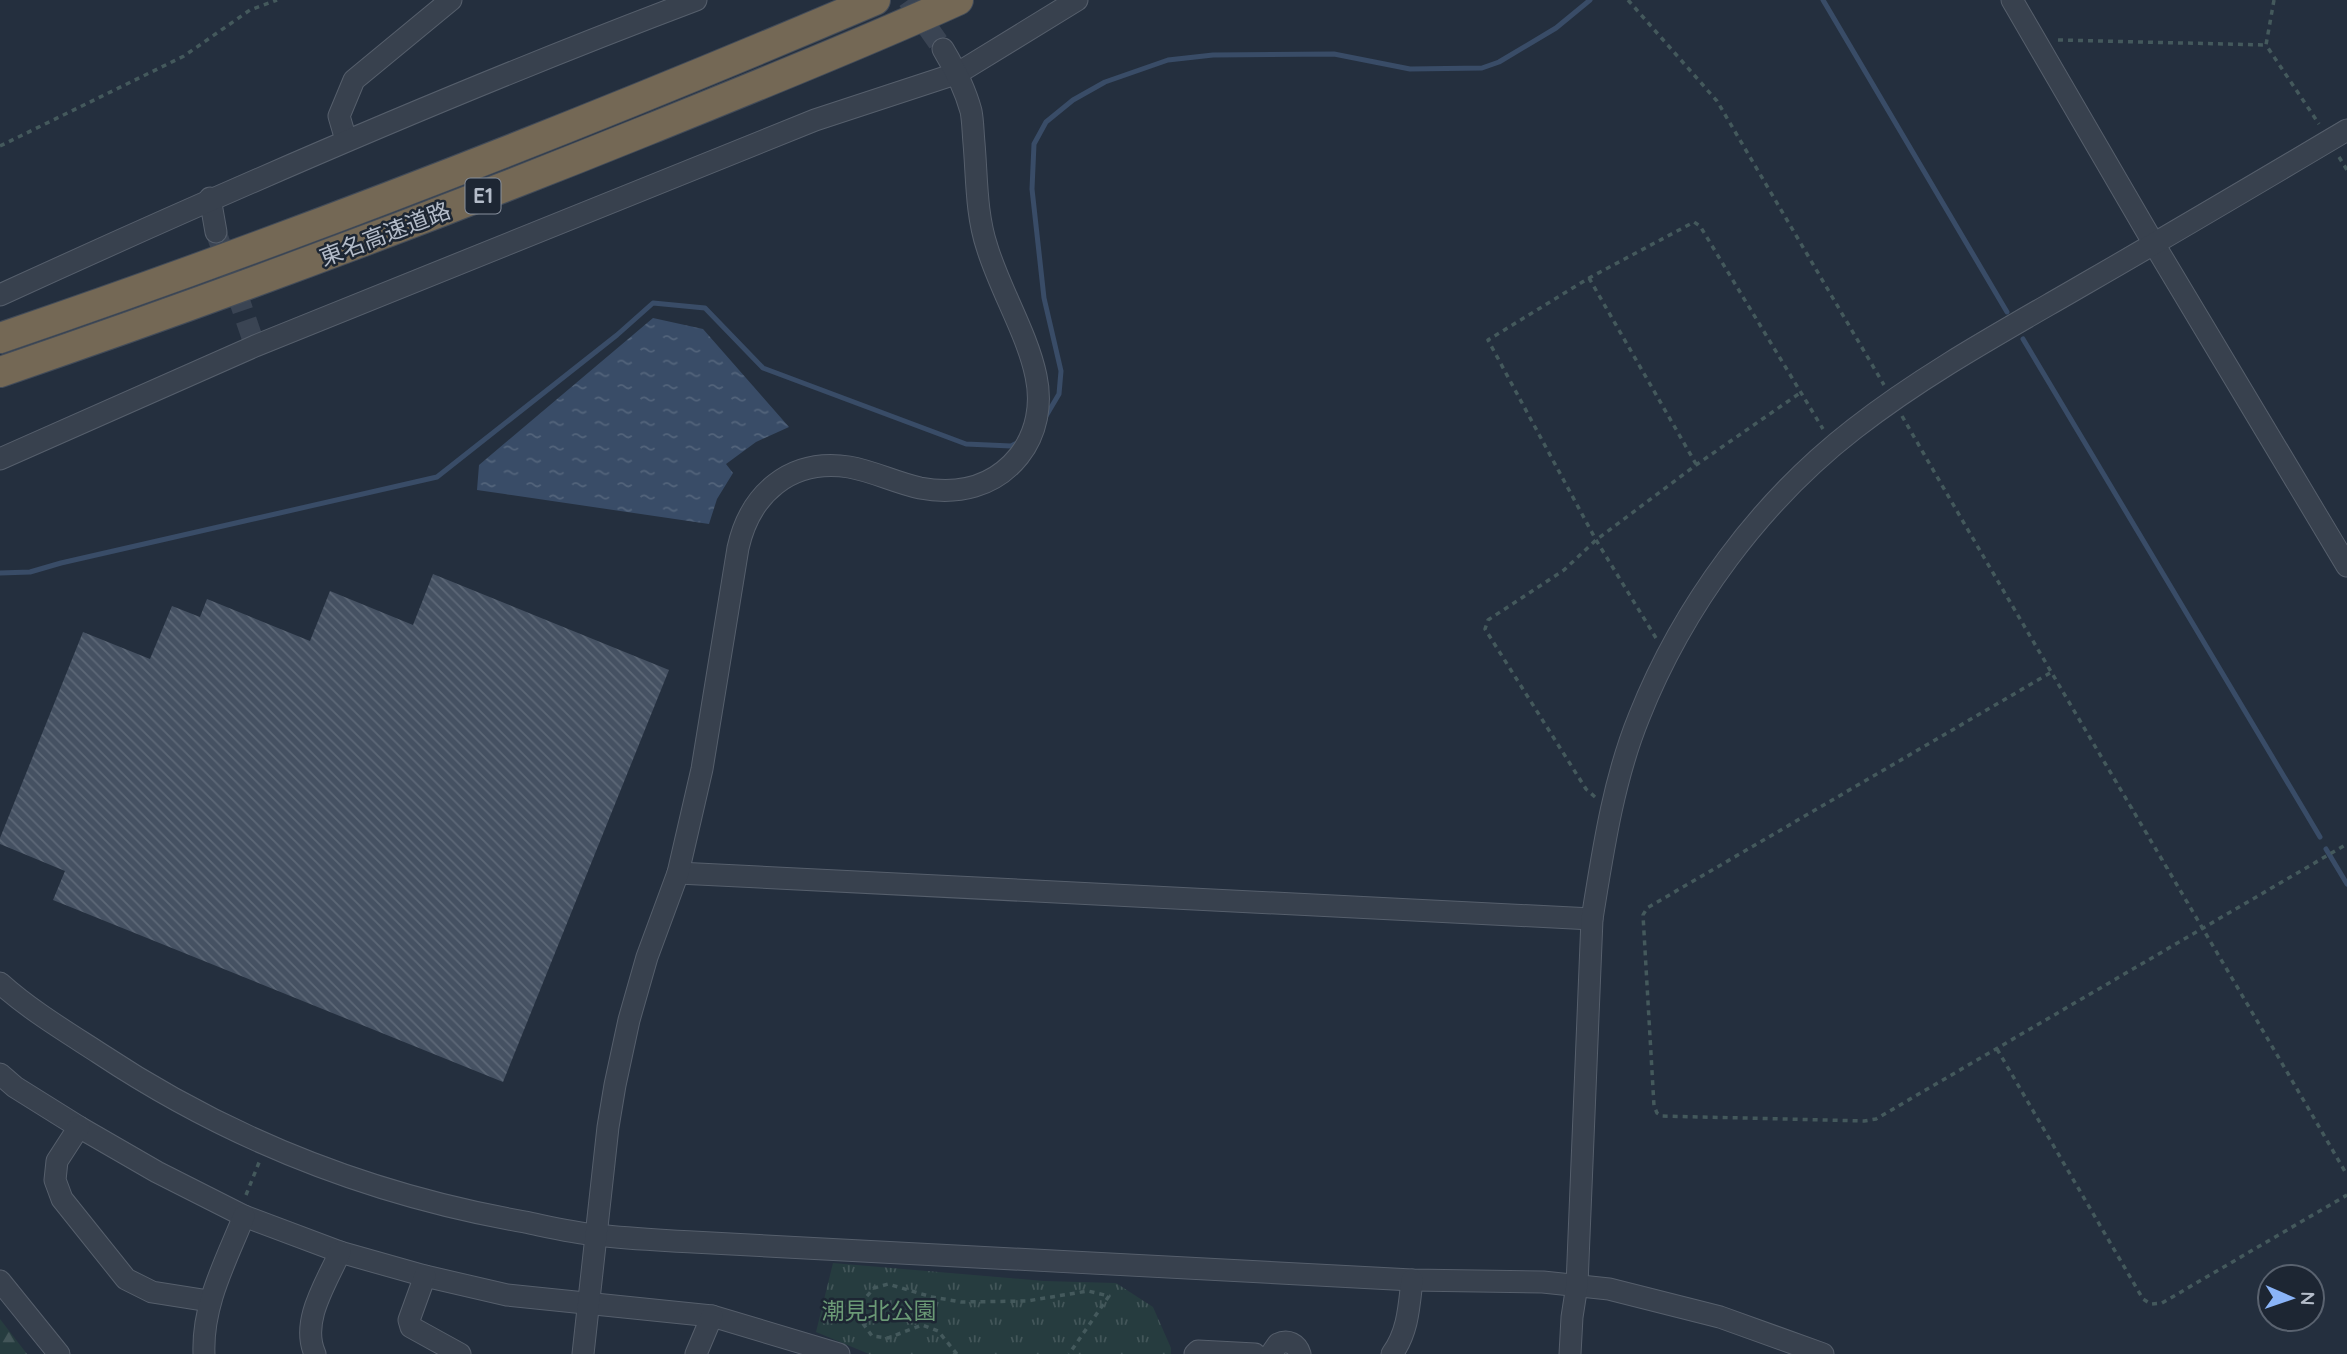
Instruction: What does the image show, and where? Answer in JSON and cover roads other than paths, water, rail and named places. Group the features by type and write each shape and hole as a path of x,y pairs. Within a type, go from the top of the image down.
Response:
{"highway":[{"name":"東名高速道路","path":"0,338 261,246 513,150 875,0"},
{"name":"東名高速道路","path":"0,372 308,264 752,88 958,0"}],"street":[{"path":"346,140 339,117 354,80 451,0"},
{"path":"0,295 210,198 346,140 696,0"},
{"path":"0,459 281,335 815,120 958,73 1077,0"},
{"path":"2012,0 2347,566"},
{"path":"583,1354 608,1127 629,1020 647,957 678,873 702,769 740,539 751,512 778,481 822,466 848,467 919,488 964,490 1006,472 1030,440 1036,424 1037,378 1031,356 993,268 980,226 972,113 958,73 943,49"},
{"path":"1570,1354 1577,1285 1592,919 1611,809 1639,717 1667,656 1703,595 1741,543 1790,488 1834,445 1893,400 1966,353 2338,135"},
{"path":"210,198 216,233"},
{"path":"678,873 1592,919"},
{"path":"0,983 34,1010 148,1086 207,1117 312,1165 419,1200 480,1214 596,1235 693,1242 1412,1280 1577,1285 1609,1289 1720,1317 1823,1354"},
{"path":"0,1074 15,1087 79,1127 156,1171 244,1216 340,1252 425,1276 507,1294 712,1316 814,1350 839,1354"},
{"path":"79,1127 57,1161 55,1180 62,1199 126,1279 152,1292 209,1301"},
{"path":"204,1354 209,1301 244,1216"},
{"path":"315,1354 310,1333 312,1314 340,1252"},
{"path":"425,1276 408,1320 411,1328 460,1354"},
{"path":"1392,1354 1399,1345 1406,1326 1412,1280"},
{"path":"0,1281 59,1354"},
{"path":"696,1354 712,1316"},
{"path":"1271,1354 1274,1346 1283,1342 1292,1343 1300,1354"},
{"path":"1195,1354 1198,1351 1255,1354"}],"water":[{"path":"653,318 703,329 789,427 756,442 726,464 733,473 717,499 709,524 477,490 479,465"}],"waterway":[{"path":"1046,416 1059,394 1061,371 1044,298 1032,189 1034,144 1046,122 1073,100 1105,82 1168,60 1213,55 1334,54 1410,69 1482,68 1499,62 1556,28 1590,0"},
{"path":"1823,0 2007,312"},
{"path":"0,573 30,572 437,477 617,335 653,303 705,308 763,368 966,444 1011,446 1019,442"},
{"path":"2023,339 2320,837"},
{"path":"2326,849 2347,884"}],"tunnel":[{"path":"908,0 943,49"},
{"path":"216,232 255,346"}],"park label":[{"name":"潮見北公園","path":"879,1311"}]}
